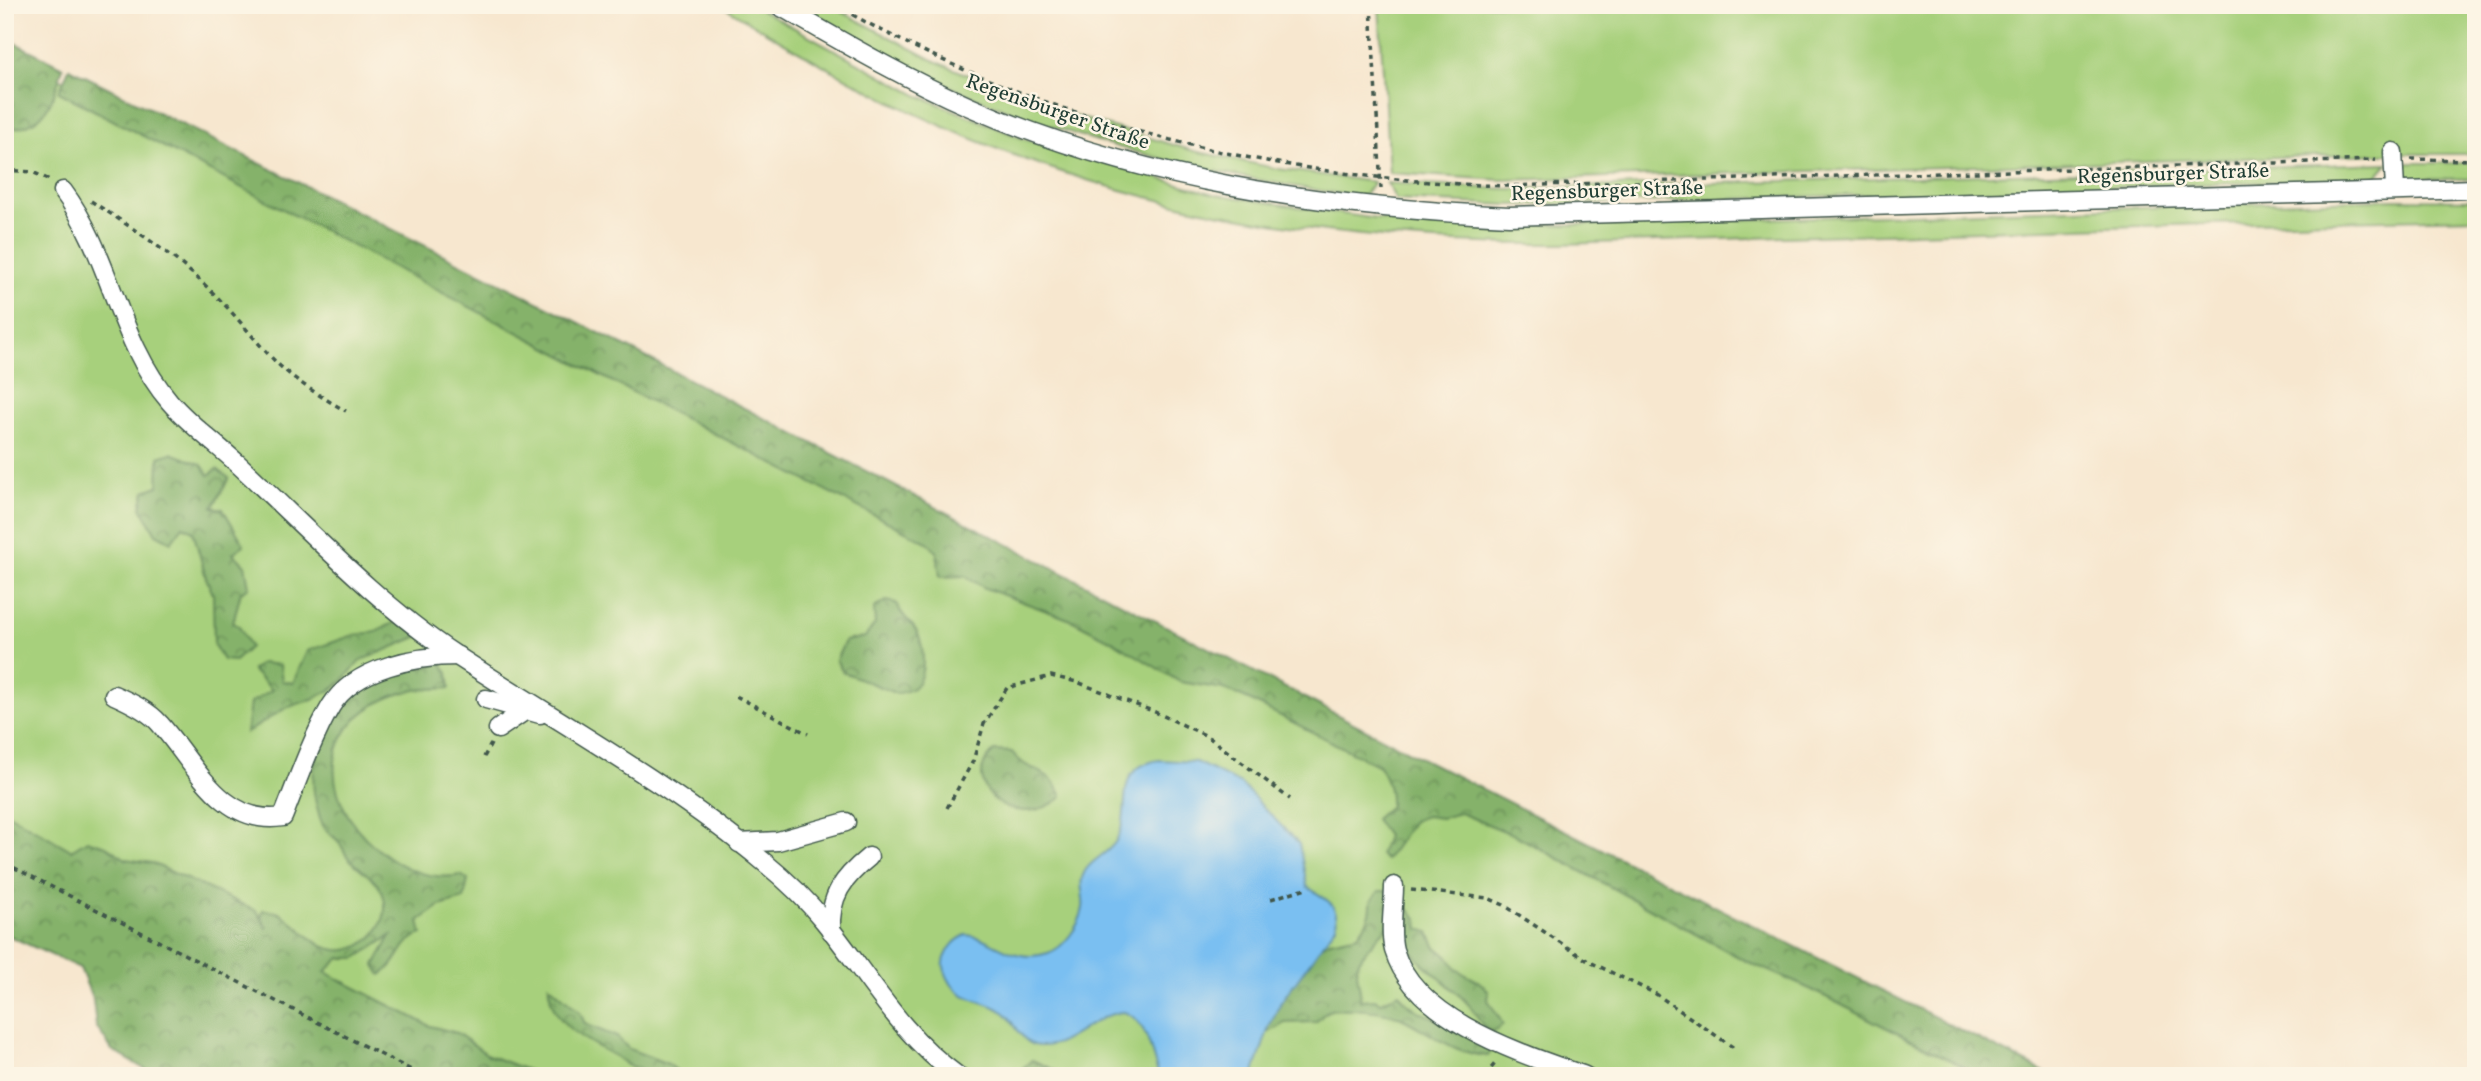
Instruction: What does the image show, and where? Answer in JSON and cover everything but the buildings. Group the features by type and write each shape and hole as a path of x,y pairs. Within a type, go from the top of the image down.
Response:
{"street":[{"name":"Regensburger Straße","path":"778,5 925,86 1028,129 1184,176 1276,195 1380,208 1509,216 2395,189 2476,189"},
{"path":"2394,156 2395,189"},
{"path":"60,187 82,216 132,341 170,402 294,521 380,595 458,656 682,800 795,888 831,931 900,1025 958,1076"},
{"path":"114,695 160,723 181,755 235,808 266,820 283,817 331,706 345,691 368,676 401,663 436,656 458,656"},
{"path":"486,699 558,719"},
{"path":"498,729 526,710"},
{"path":"739,843 778,841 846,822"},
{"path":"831,931 830,912 841,883 869,857"},
{"path":"1394,886 1393,948 1414,986 1447,1013 1502,1046 1585,1076"}],"path":[{"path":"835,5 936,59 1045,104 1195,148 1280,166 1382,180 1507,186 2394,156 2476,160"},
{"path":"1371,5 1382,173"},
{"path":"5,170 32,172 60,187"},
{"path":"81,195 137,231 185,269 214,293 281,367 346,411"},
{"path":"947,808 973,761 984,724 1007,688 1051,676 1077,682 1207,736 1290,799"},
{"path":"736,696 808,734"},
{"path":"5,863 423,1076"},
{"path":"1394,886 1422,892 1488,898 1504,905 1588,961 1656,994 1737,1050"},
{"path":"1271,899 1306,888"}],"green space":[{"path":"721,5 753,5 917,95 1024,139 1214,194 1376,219 1564,225 2394,199 2476,200 2476,218 1561,244 1406,239 1329,231 1178,205 1031,161 958,133 897,105"},
{"path":"796,5 829,5 935,61 1044,107 1194,151 1279,169 1374,182 1363,197 1314,190 1167,160 1071,133 977,98 930,77"},
{"path":"1379,5 2476,5 2476,154 2386,154 1501,180 1389,173"},
{"path":"5,38 63,67 51,101 39,118 30,124 5,129"},
{"path":"5,51 2022,1076 384,1076 5,879"},
{"path":"69,68 570,318 1417,756 2052,1076 1982,1076 1812,990 1744,960 1517,836 1460,813 1441,818 1426,816 1413,821 1386,860 1380,855 1387,836 1375,819 1390,806 1390,795 1379,766 1224,689 1180,682 1116,643 1071,620 985,588 965,576 940,577 937,552 929,543 609,380 59,92"},
{"path":"2388,163 2374,179 1567,204 1508,205 1396,200 1387,183 1509,189"},
{"path":"2401,163 2476,163 2476,179 2410,178"},
{"path":"171,453 201,464 209,475 217,469 229,478 213,507 223,509 244,545 233,553 245,565 249,587 241,592 233,623 239,626 250,647 235,661 223,660 214,645 213,594 193,531 183,526 171,542 156,534 141,507 145,491 158,486 159,457"},
{"path":"886,601 896,603 916,631 922,647 923,666 918,682 911,689 897,694 843,672 836,660 845,641 865,637 875,624 874,608"},
{"path":"415,612 419,626 417,637 360,661 338,686 286,708 246,733 250,703 272,690 252,670 261,663 280,665 282,681 293,683 307,651 354,635 376,632"},
{"path":"441,662 448,673 450,688 408,691 372,706 351,724 339,745 334,768 338,793 349,816 366,839 390,858 415,871 433,876 461,875 468,880 464,899 440,906 419,921 422,934 409,941 392,965 381,975 375,965 391,936 356,958 340,958 325,972 430,1026 457,1033 488,1055 542,1076 187,1076 148,1071 112,1050 96,1026 93,1000 80,968 5,934 5,812 71,850 87,840 106,846 126,859 152,863 257,911 267,929 261,917 263,910 279,913 312,940 328,948 349,949 370,939 383,920 384,897 378,885 351,860 321,823 314,787 314,767 327,730 338,714 367,686 392,673"},
{"path":"994,751 1012,752 1025,764 1052,780 1062,797 1043,808 1026,811 1009,808 996,801 986,790 982,777 984,764"},
{"path":"1379,891 1389,891 1418,919 1419,929 1429,932 1436,947 1458,970 1485,987 1489,992 1488,1000 1503,1024 1493,1033 1484,1027 1469,1005 1420,961 1395,927 1390,925 1358,963 1360,1000 1375,999 1380,1003 1399,993 1408,1004 1419,1011 1471,1032 1491,1051 1488,1056 1463,1051 1399,1017 1364,1010 1328,1011 1316,1022 1285,1023 1259,1038 1301,958 1330,941 1358,935 1368,919 1371,901"},
{"path":"549,985 580,1012 585,1024 617,1037 629,1049 668,1064 684,1076 643,1076 638,1068 628,1065 581,1037 555,1010"},
{"path":"1032,1060 1056,1071 1056,1076 1014,1076"}],"water":[{"path":"1159,760 1196,762 1241,784 1299,844 1307,886 1329,902 1335,911 1336,926 1281,1002 1269,1027 1253,1076 1159,1076 1144,1030 1132,1016 1124,1012 1102,1018 1062,1041 1051,1045 1034,1045 1024,1038 1006,1014 960,992 953,986 945,971 944,961 949,950 956,941 966,935 1023,955 1048,953 1060,946 1075,928 1081,915 1081,885 1085,871 1116,841 1124,815 1128,781 1134,772 1144,765"}]}
